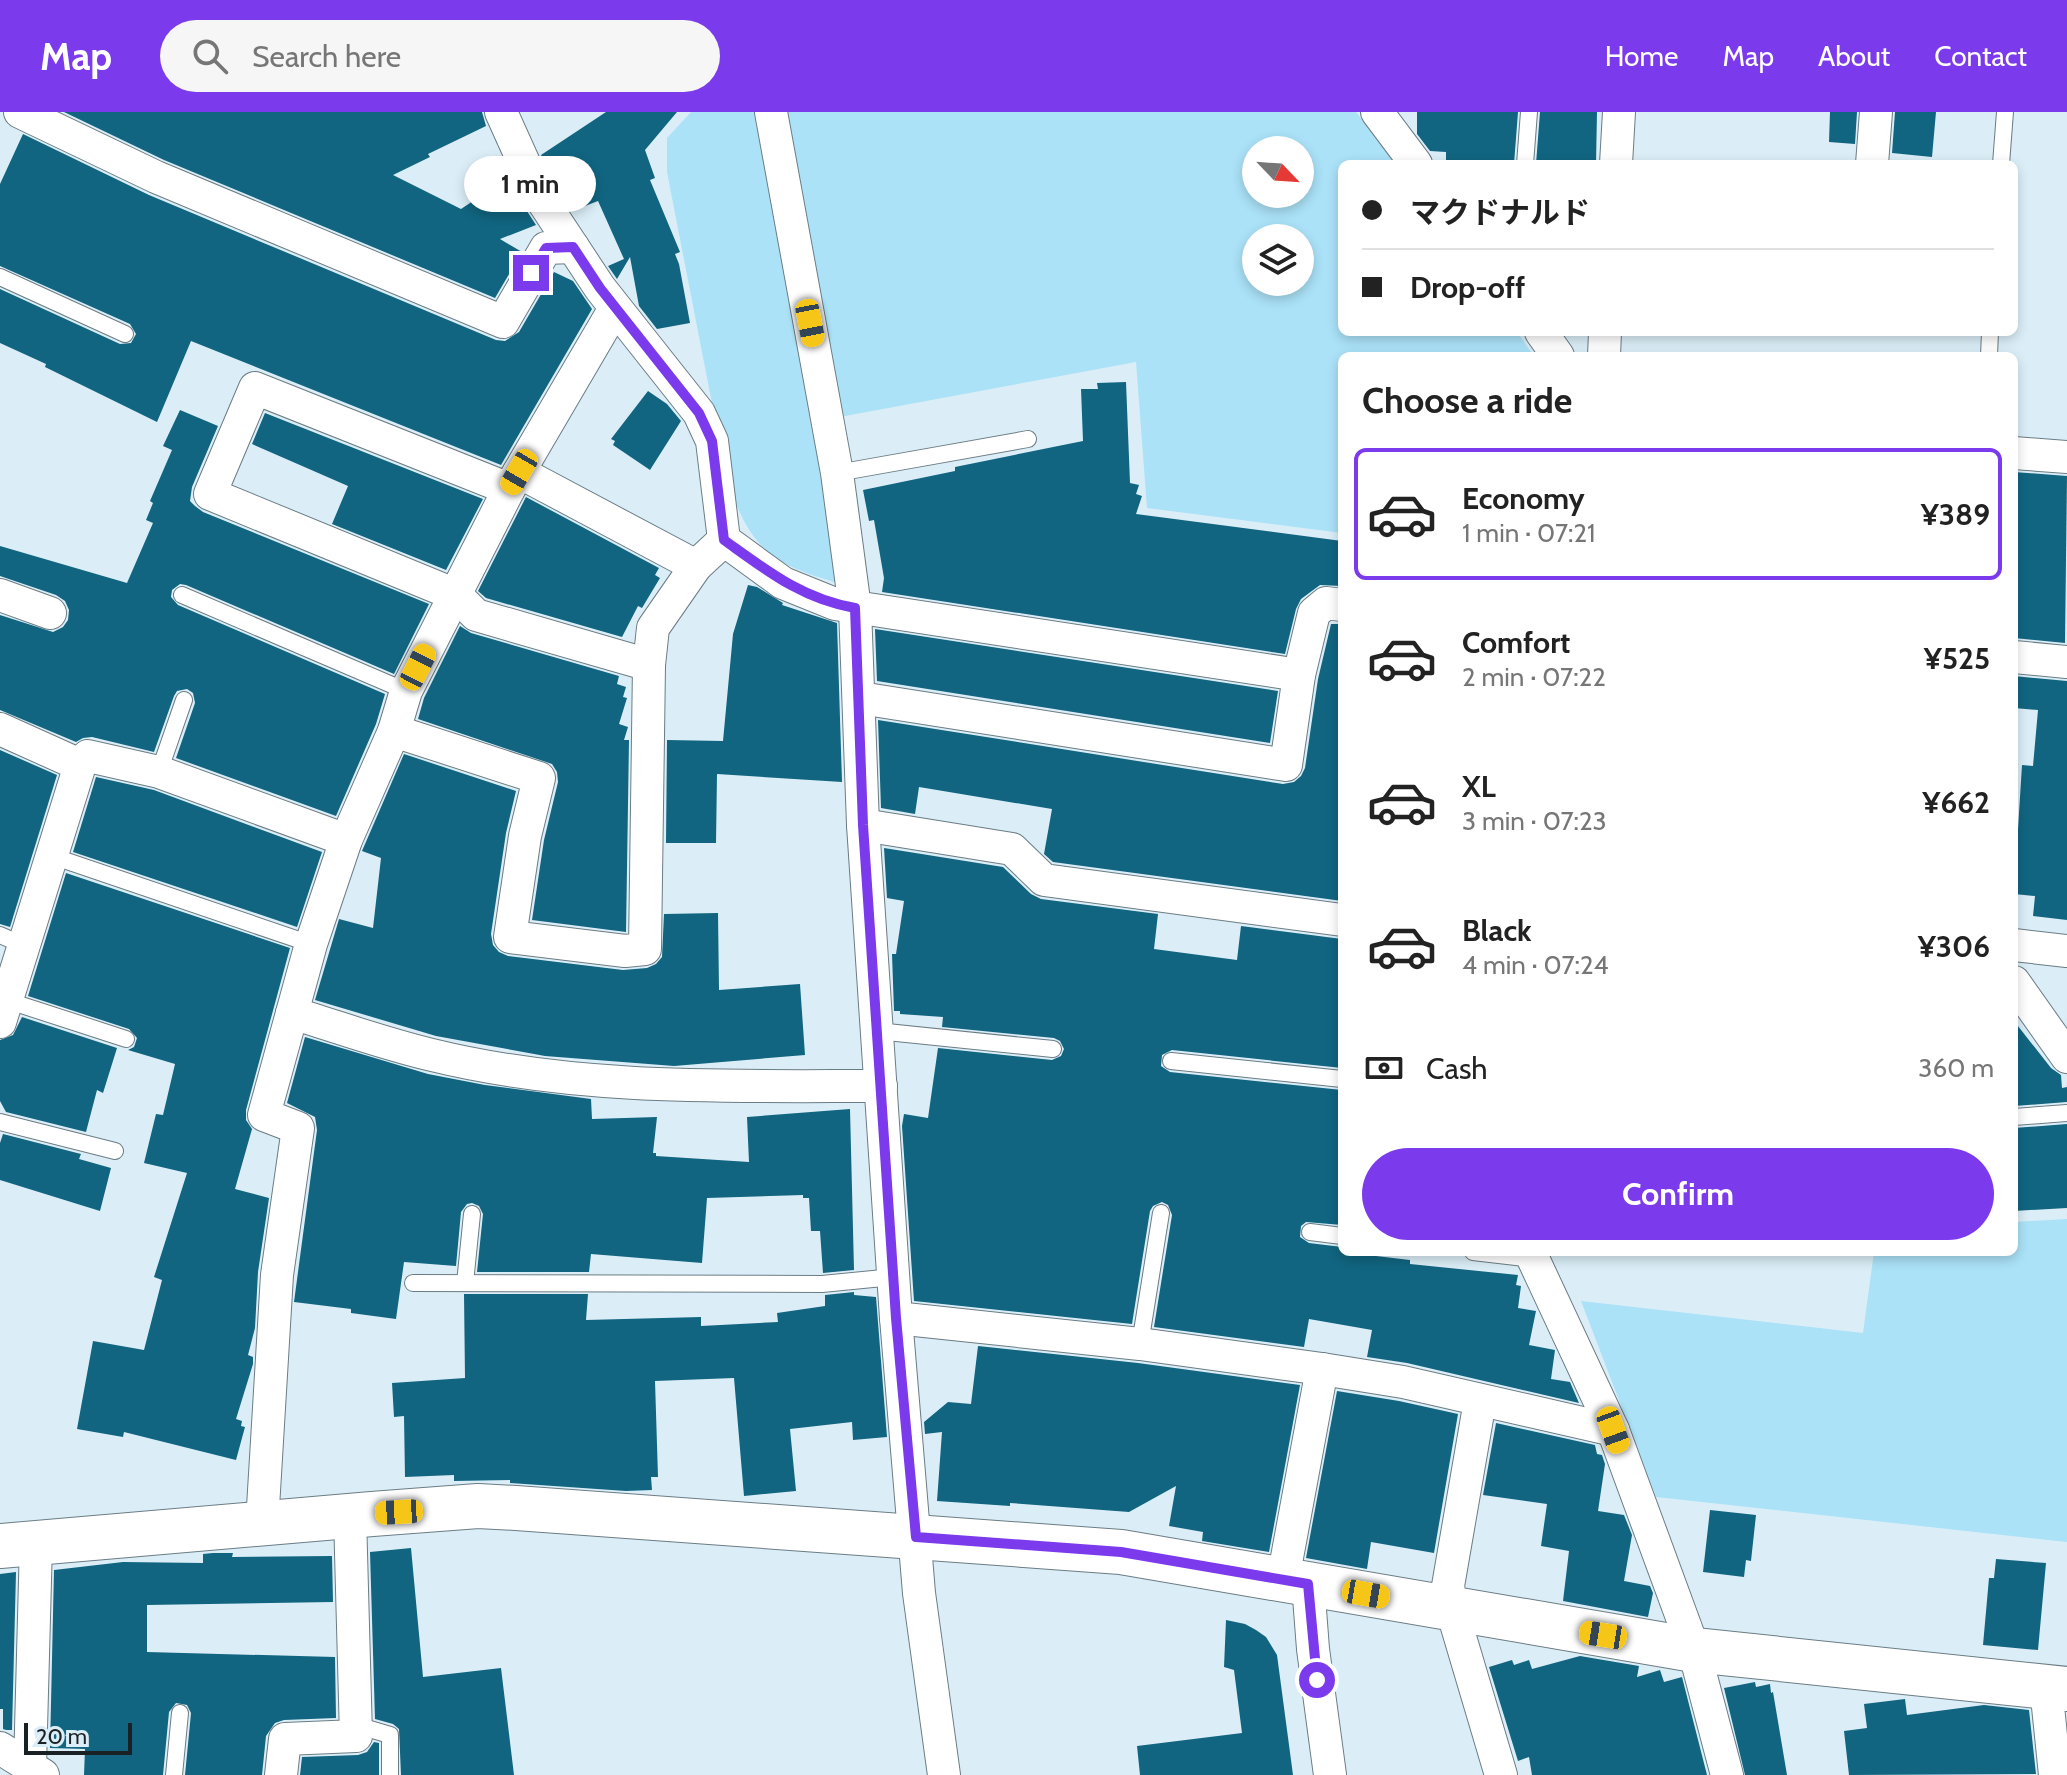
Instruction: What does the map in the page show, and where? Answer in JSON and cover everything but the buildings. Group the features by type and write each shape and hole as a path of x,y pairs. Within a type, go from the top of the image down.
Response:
{"street":[{"path":"20,112 156,177 503,322 546,248 573,247"},
{"path":"501,112 538,194 615,308 699,413 712,441 724,540 783,583 835,604 855,608 1299,675"},
{"path":"771,112 837,473 855,608 863,825 896,1318 919,1593 944,1775"},
{"path":"1377,112 1413,160"},
{"path":"1616,160 1619,112"},
{"path":"1872,160 1876,112"},
{"path":"262,1524 277,1275 298,1128 264,1115 311,944 346,840 394,731 406,691 514,480 615,308"},
{"path":"649,665 476,615 456,595 210,494 255,388 514,480 696,566"},
{"path":"2018,453 2067,457"},
{"path":"394,731 539,778 525,836 510,937 625,951 645,949 649,665 653,628 696,566 724,540"},
{"path":"0,595 50,613"},
{"path":"860,698 1286,765 1299,675 1314,613 1326,603 1338,604"},
{"path":"2018,657 2067,662"},
{"path":"0,729 80,765"},
{"path":"3,1011 12,940 52,856 80,765 88,756 159,772 346,840"},
{"path":"863,825 1012,849 1044,880 1338,919"},
{"path":"2018,945 2067,951"},
{"path":"2019,999 2067,1057"},
{"path":"292,1013 432,1055 546,1075 677,1087 881,1086"},
{"path":"1532,1256 1613,1430 1694,1650 1727,1775"},
{"path":"896,1318 1140,1344 1322,1369 1403,1382 1613,1430"},
{"path":"1322,1369 1296,1581 1313,1649 1330,1775"},
{"path":"1480,1401 1448,1586 1452,1610 1501,1775"},
{"path":"37,1771 18,1545 478,1506 1121,1552 1694,1650 2057,1688 2055,1775"},
{"path":"281,1775 285,1739 356,1736 350,1516"},
{"path":"0,1748 37,1771"}],"lane":[{"path":"1525,160 1529,112"},
{"path":"2001,160 2005,112"},
{"path":"0,277 125,334"},
{"path":"837,473 1028,439"},
{"path":"182,595 406,691"},
{"path":"159,772 184,700"},
{"path":"52,856 311,944"},
{"path":"3,1011 126,1039"},
{"path":"877,1031 1053,1049"},
{"path":"1171,1061 1338,1079"},
{"path":"2018,1117 2067,1113"},
{"path":"0,1122 115,1151"},
{"path":"1140,1344 1161,1213"},
{"path":"465,1283 472,1214"},
{"path":"1310,1232 1338,1236"},
{"path":"413,1283 822,1284 893,1277"},
{"path":"174,1775 180,1713"},
{"path":"356,1725 390,1735 390,1775"}],"shaded area":[{"path":"691,112 1356,112 1393,160 1338,160 1338,336 1520,336 1531,352 1338,352 1338,532 1147,508 1136,362 818,421 840,584 786,564 760,544 743,520 723,460 667,172 667,138"},
{"path":"2067,1219 2067,1542 1656,1497 1581,1301 1863,1333 1873,1256 2018,1256 2018,1222"}],"route":[{"path":"531,273 546,248 573,247 600,288 699,413 712,441 724,540 783,583 835,604 855,608 863,825 896,1318 916,1537 1121,1552 1308,1584 1317,1680"}]}
